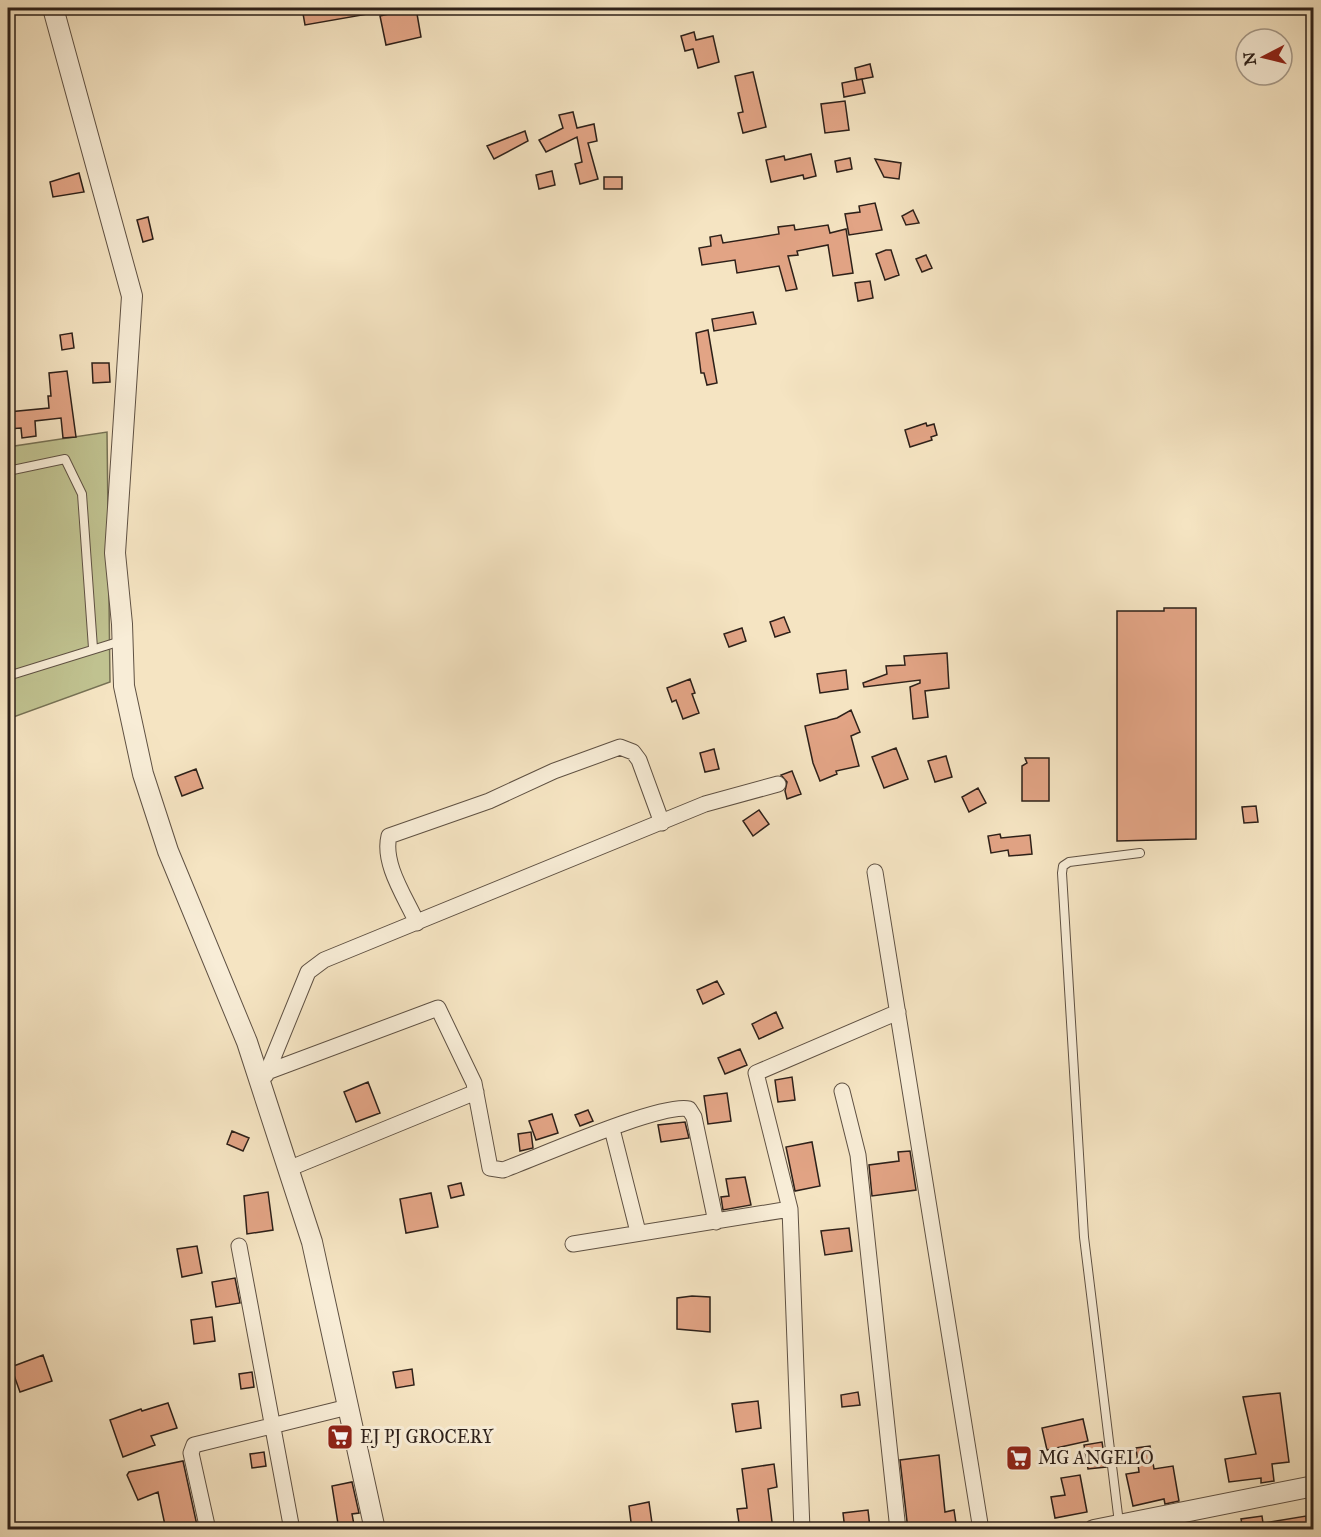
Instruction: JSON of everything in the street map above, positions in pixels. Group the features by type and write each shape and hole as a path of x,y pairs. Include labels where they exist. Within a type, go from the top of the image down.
{"street":[{"path":"53,8 132,296 115,554 123,641 124,686 143,774 168,851 264,1079 288,1169 312,1242 375,1530"},
{"path":"417,923 390,863 387,848 389,836 489,801 554,771 620,747 633,752 639,760 662,823"},
{"path":"264,1079 308,972 324,960 705,804 778,784"},
{"path":"875,873 981,1530"},
{"path":"264,1079 438,1008 465,1060 476,1092 488,1164 493,1170 503,1170 674,1107 689,1109 694,1117 716,1222"},
{"path":"802,1530 790,1209 756,1073 898,1012"},
{"path":"842,1090 858,1155 898,1530"},
{"path":"288,1169 476,1092"},
{"path":"612,1129 638,1232"},
{"path":"573,1244 790,1209"},
{"path":"239,1246 292,1530"},
{"path":"208,1530 191,1448 194,1445 348,1407"},
{"path":"1094,1530 1314,1486"}],"lane":[{"path":"8,471 65,459 82,494 93,648"},
{"path":"8,676 93,648 123,641"},
{"path":"1119,1524 1084,1237 1062,873 1064,866 1069,862 1140,853"}],"green space":[{"path":"107,432 110,682 8,719 8,447"}],"building":[{"path":"302,8 367,8 368,14 305,25"},
{"path":"388,8 416,8 421,37 386,45 380,16 389,14"},
{"path":"694,32 696,40 713,36 719,62 698,68 693,49 685,51 681,36"},
{"path":"870,64 873,77 857,80 855,68"},
{"path":"753,72 766,127 743,133 738,113 743,112 735,76"},
{"path":"862,79 865,93 844,97 842,83"},
{"path":"845,101 849,130 825,133 821,104"},
{"path":"573,112 577,128 594,124 597,141 588,143 598,179 580,184 575,164 582,162 577,137 546,152 539,140 563,128 559,115"},
{"path":"525,131 528,141 494,159 487,146"},
{"path":"811,154 816,176 804,179 803,175 771,182 766,160 784,156 785,160"},
{"path":"850,158 852,169 837,172 835,161"},
{"path":"875,159 901,163 899,179 884,177"},
{"path":"552,171 555,185 539,189 536,175"},
{"path":"79,173 84,192 53,197 50,182"},
{"path":"604,177 622,177 622,189 604,189"},
{"path":"875,203 882,230 849,235 845,214 860,212 859,206"},
{"path":"913,210 919,223 906,225 902,216"},
{"path":"148,217 153,239 143,242 137,220"},
{"path":"794,225 795,230 828,225 830,233 846,229 853,273 833,276 828,245 797,251 798,255 788,256 797,289 786,291 779,266 737,273 735,260 702,265 699,248 711,246 710,237 721,235 723,243 779,234 778,227"},
{"path":"891,250 899,275 885,280 876,254"},
{"path":"926,255 932,268 922,272 916,259"},
{"path":"870,281 873,298 858,301 855,283"},
{"path":"753,312 756,324 714,331 712,319"},
{"path":"708,330 717,383 707,385 704,373 701,373 696,333"},
{"path":"72,333 74,348 62,350 60,335"},
{"path":"92,363 109,363 110,382 93,383"},
{"path":"67,371 76,437 63,438 61,418 35,421 36,436 22,438 21,428 8,429 8,412 49,408 48,396 51,396 49,373"},
{"path":"926,423 927,426 934,424 937,435 931,437 932,440 910,447 905,430"},
{"path":"1164,608 1196,608 1196,839 1117,841 1117,611 1164,611"},
{"path":"784,617 790,632 775,637 770,622"},
{"path":"742,628 746,641 729,647 724,634"},
{"path":"947,653 949,688 925,691 928,717 913,719 910,687 920,683 920,680 864,687 863,683 887,674 886,666 905,665 904,656"},
{"path":"846,670 848,689 820,693 817,674"},
{"path":"690,679 695,693 692,694 699,713 683,719 676,700 672,702 667,688"},
{"path":"851,710 860,732 851,736 859,766 836,771 837,774 820,781 813,763 805,726 837,718"},
{"path":"896,748 908,779 884,788 872,757"},
{"path":"714,749 719,769 705,772 700,753"},
{"path":"946,756 952,777 935,782 928,761"},
{"path":"1025,758 1049,758 1049,801 1022,801 1022,766 1027,763"},
{"path":"196,769 203,788 182,796 175,777"},
{"path":"792,771 801,794 787,799 785,791 787,782 781,775"},
{"path":"978,788 986,803 969,812 962,797"},
{"path":"1256,806 1258,822 1244,823 1242,807"},
{"path":"759,810 769,824 753,836 743,821"},
{"path":"1000,834 1001,838 1030,835 1032,854 1009,856 1008,850 991,853 988,836"},
{"path":"717,981 724,994 703,1004 697,990"},
{"path":"776,1012 783,1028 759,1039 752,1024"},
{"path":"740,1049 747,1065 725,1074 718,1058"},
{"path":"792,1077 795,1100 778,1102 775,1080"},
{"path":"368,1082 380,1113 356,1122 344,1092"},
{"path":"727,1093 731,1121 708,1124 704,1096"},
{"path":"588,1110 593,1121 580,1126 575,1115"},
{"path":"552,1114 558,1133 536,1140 529,1121"},
{"path":"685,1122 689,1138 661,1142 658,1125"},
{"path":"232,1131 249,1138 243,1151 227,1144"},
{"path":"531,1132 533,1148 520,1151 518,1134"},
{"path":"812,1142 820,1186 795,1191 786,1147"},
{"path":"910,1151 916,1190 872,1196 869,1165 899,1161 898,1152"},
{"path":"745,1177 751,1205 723,1210 721,1197 729,1196 726,1179"},
{"path":"461,1183 464,1195 451,1198 448,1186"},
{"path":"268,1192 273,1230 247,1234 244,1196"},
{"path":"431,1193 438,1227 406,1233 400,1199"},
{"path":"849,1228 852,1251 825,1255 821,1231"},
{"path":"197,1246 202,1273 182,1277 177,1249"},
{"path":"235,1278 240,1303 216,1307 212,1282"},
{"path":"710,1297 710,1332 677,1329 677,1298"},
{"path":"212,1317 215,1341 194,1344 191,1320"},
{"path":"43,1355 52,1381 20,1392 11,1367"},
{"path":"412,1369 414,1385 396,1388 393,1372"},
{"path":"252,1372 254,1387 241,1389 239,1374"},
{"path":"858,1392 860,1405 842,1407 841,1395"},
{"path":"1280,1393 1289,1462 1272,1464 1274,1481 1261,1483 1261,1478 1229,1482 1225,1459 1256,1454 1243,1397"},
{"path":"758,1401 761,1428 736,1432 732,1404"},
{"path":"168,1403 177,1428 151,1436 155,1445 123,1457 110,1420 141,1409 142,1411"},
{"path":"1083,1419 1088,1441 1047,1450 1042,1428"},
{"path":"1102,1442 1106,1467 1088,1469 1084,1445"},
{"path":"1150,1446 1154,1469 1173,1466 1179,1501 1165,1504 1164,1499 1133,1506 1126,1474 1139,1472 1136,1448"},
{"path":"264,1452 266,1466 252,1468 250,1454"},
{"path":"939,1455 945,1512 954,1510 957,1530 908,1530 900,1460"},
{"path":"183,1461 198,1530 166,1530 158,1492 138,1500 127,1475 129,1472"},
{"path":"774,1464 777,1487 768,1489 773,1530 740,1530 737,1509 747,1508 742,1469"},
{"path":"1080,1475 1087,1512 1055,1518 1051,1497 1065,1495 1061,1478"},
{"path":"352,1482 359,1513 352,1514 355,1530 339,1530 332,1486"},
{"path":"649,1502 653,1530 632,1530 629,1506"},
{"path":"868,1510 870,1528 845,1530 843,1513"},
{"path":"1262,1516 1264,1530 1243,1530 1241,1519"},
{"path":"1306,1516 1308,1530 1265,1530 1264,1523"}],"place":[{"name":"EJ PJ GROCERY","path":"340,1437"},
{"name":"MG ANGELO","path":"1019,1458"}]}
